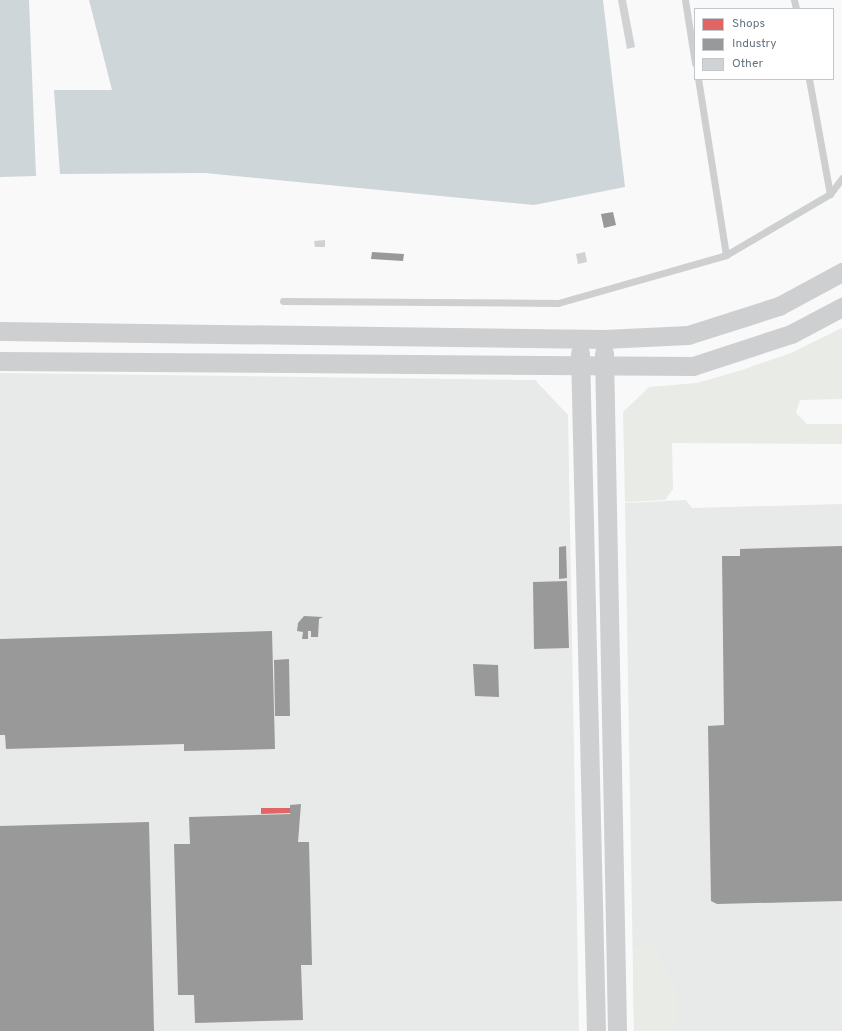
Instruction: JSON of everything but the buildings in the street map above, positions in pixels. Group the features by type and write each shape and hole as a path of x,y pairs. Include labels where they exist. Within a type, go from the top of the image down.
{"street":[{"path":"0,331 518,336 604,339 695,333 779,306 842,272"},
{"path":"0,361 519,363 693,366 791,334 842,307"},
{"path":"580,338 579,365 596,1031"},
{"path":"604,339 603,365 617,1031"}],"lane":[{"path":"685,0 694,57"},
{"path":"698,80 726,255"},
{"path":"809,80 830,194"},
{"path":"283,301 558,303 726,255 830,194 842,178"}],"shaded area":[{"path":"0,0 29,0 36,176 0,177"},
{"path":"89,0 603,0 625,187 534,205 205,173 60,174 54,90 112,90"},
{"path":"842,328 842,399 800,400 796,413 807,424 842,424 842,444 672,443 673,489 665,500 625,502 623,412 649,387 697,383 742,370 791,353"},
{"path":"0,373 535,380 568,415 579,1031 0,1031"},
{"path":"686,500 692,508 842,504 842,1031 634,1031 625,503"},
{"path":"647,942 656,948 677,992 678,1031 634,1031 633,949"}]}
